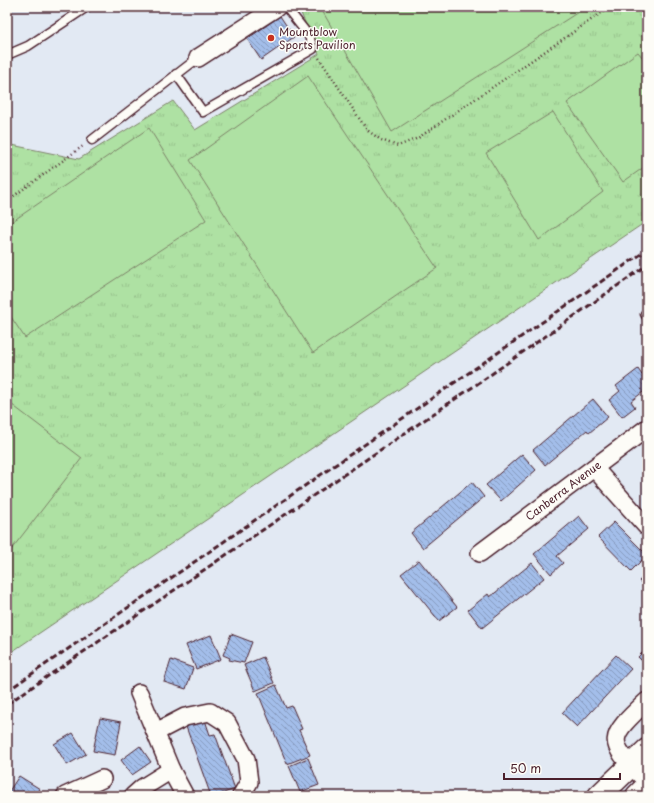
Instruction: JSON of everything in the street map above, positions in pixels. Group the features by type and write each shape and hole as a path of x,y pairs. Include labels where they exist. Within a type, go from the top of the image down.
{"main road":[{"path":"599,796 647,750"},
{"path":"637,796 647,786"}],"street":[{"path":"198,58 277,7"},
{"name":"Canberra Avenue","path":"480,553 647,428"},
{"path":"594,468 647,527"},
{"path":"139,692 171,770 185,796"},
{"path":"647,701 622,724 617,732 615,742 618,751 647,782"},
{"path":"156,732 184,717 210,712 227,724 246,759 249,782 242,796"},
{"path":"133,796 142,788 171,770"},
{"path":"72,795 102,779"}],"lane":[{"path":"7,55 28,46 87,7"},
{"path":"176,74 203,112 313,49 309,36 286,7"},
{"path":"92,140 198,58"}],"path":[{"path":"313,49 367,130 381,140 398,146 418,138 610,7"},
{"path":"7,201 92,140"},
{"path":"347,796 353,793 359,796"}],"green space":[{"path":"307,7 647,7 647,221 7,655 7,144 79,159 173,101 195,130 319,54 300,11"},
{"path":"320,7 586,7 392,132"},
{"path":"638,52 647,63 647,165 623,182 567,103"},
{"path":"308,76 437,268 313,353 190,160"},
{"path":"553,112 603,192 539,240 486,153"},
{"path":"149,128 206,220 25,338 7,311 7,225"},
{"path":"7,401 82,458 7,555"}],"building":[{"name":"Mountblow Sports Pavilion","path":"280,16 294,37 261,60 247,39"},
{"path":"638,369 642,375 647,371 647,389 631,401 635,407 622,417 609,400 620,391 616,386"},
{"path":"593,399 608,417 589,433 587,430 545,465 533,450"},
{"path":"522,454 536,470 501,501 486,485"},
{"path":"472,482 484,497 423,548 411,533"},
{"path":"579,516 589,529 557,556 563,563 551,574 534,554"},
{"path":"614,522 647,555 631,571 598,537"},
{"path":"419,560 457,607 439,621 401,574"},
{"path":"532,563 544,578 482,628 468,610 488,594 490,597"},
{"path":"647,573 647,589 639,581"},
{"path":"231,634 252,642 244,663 229,660 230,658 223,655"},
{"path":"211,635 221,659 196,669 186,645"},
{"path":"647,648 647,666 638,657"},
{"path":"616,655 631,669 577,727 562,713"},
{"path":"263,657 274,683 255,691 244,665"},
{"path":"171,660 193,668 186,689 164,682"},
{"path":"276,685 286,708 292,706 302,729 299,730 310,755 287,764 258,693"},
{"path":"204,717 210,735 215,734 235,789 215,796 211,796 185,724"},
{"path":"100,718 121,722 115,755 93,751"},
{"path":"73,733 86,754 67,765 54,744"},
{"path":"140,746 151,762 132,775 121,760"},
{"path":"308,758 319,785 300,792 289,766"},
{"path":"19,776 40,789 35,796 10,796 7,794"}],"railway":[{"path":"7,691 647,250"},
{"path":"7,704 483,380 647,265"}],"place":[{"name":"Mountblow Sports Pavilion","path":"271,38"}]}
